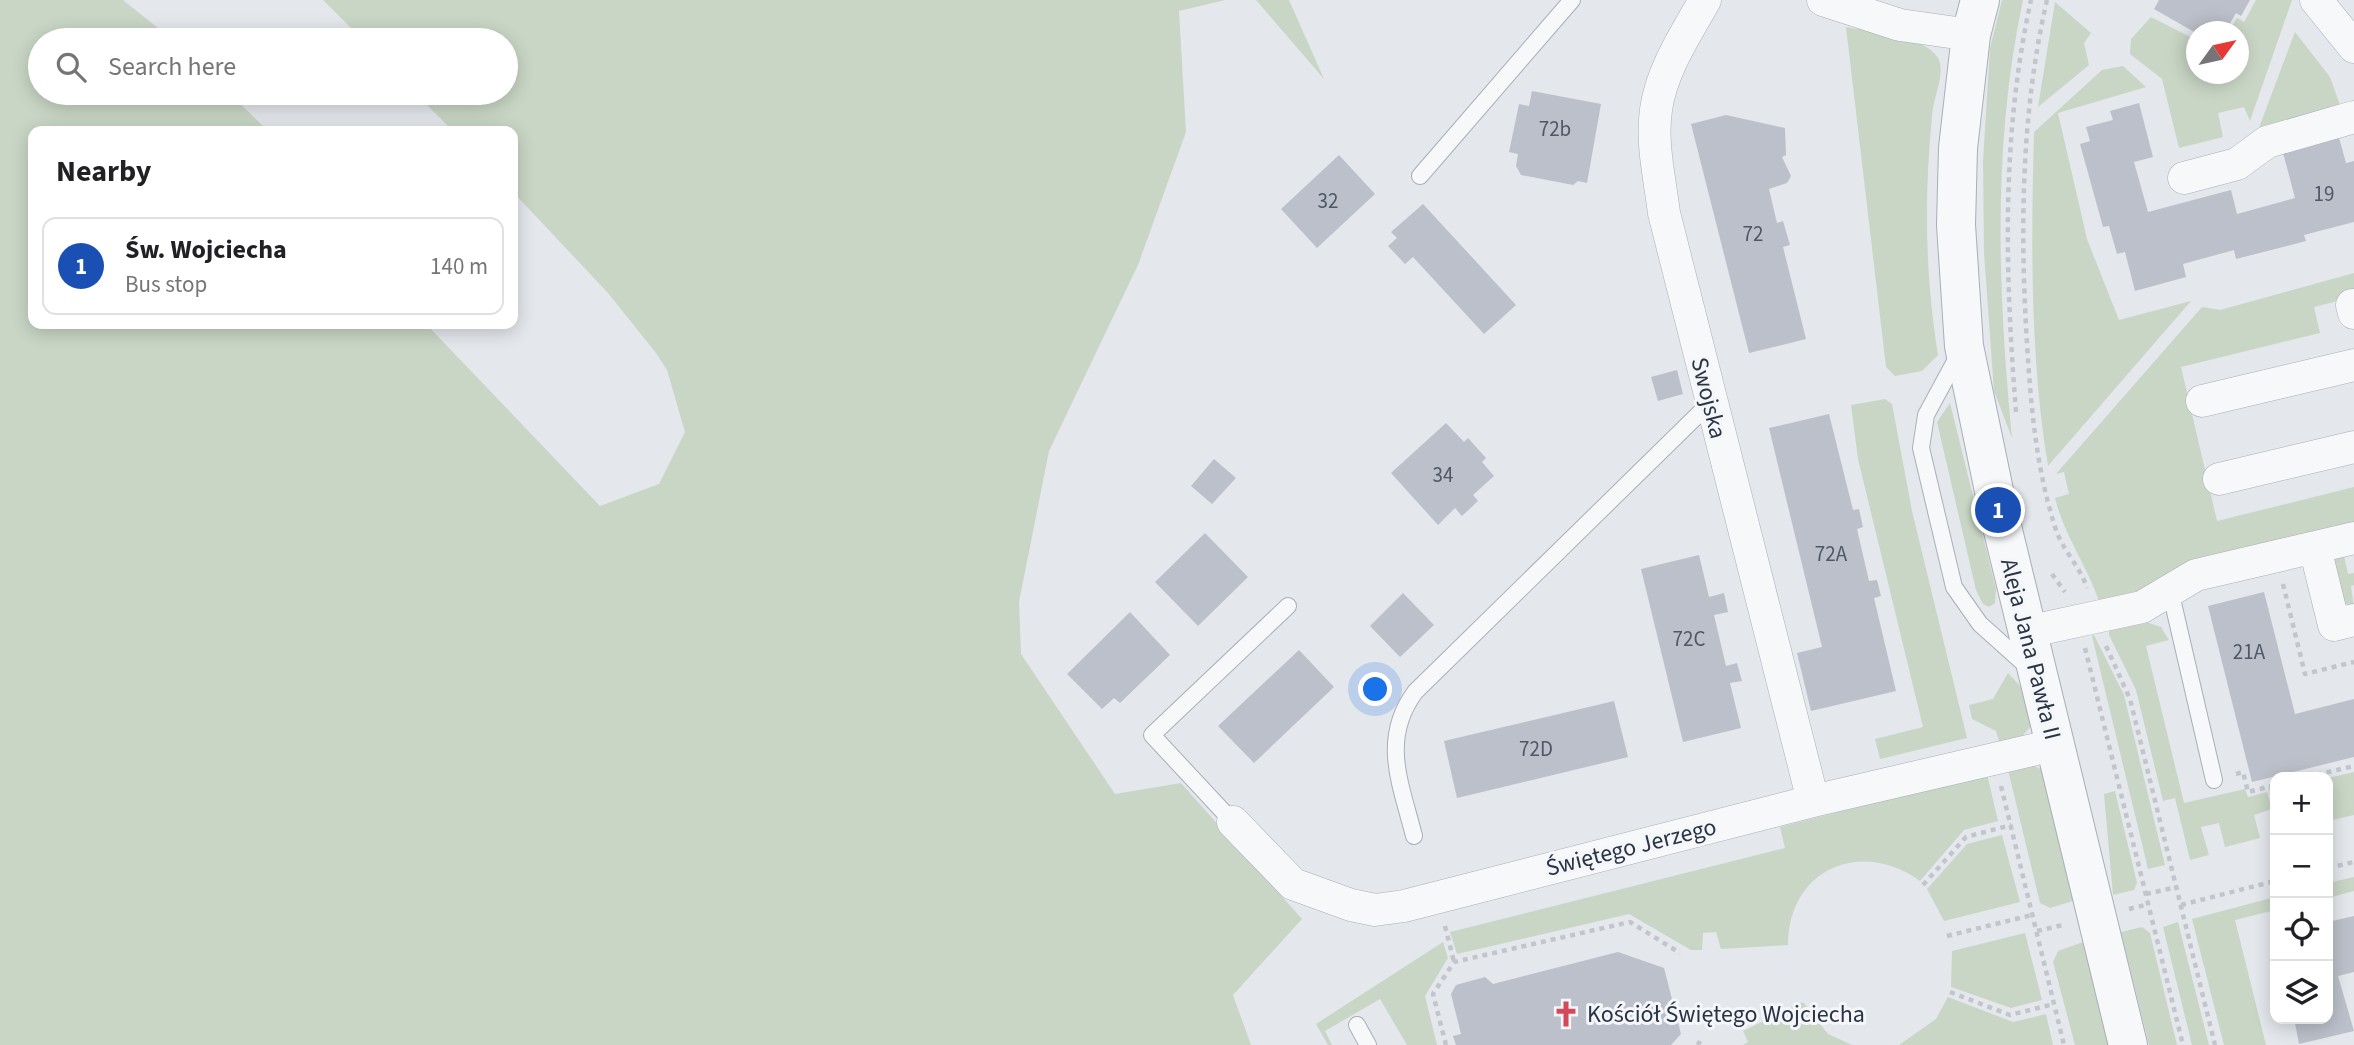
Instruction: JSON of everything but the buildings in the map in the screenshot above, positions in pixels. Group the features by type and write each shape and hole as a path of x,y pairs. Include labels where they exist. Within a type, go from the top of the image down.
{"street":[{"name":"Swojska","path":"1705,0 1672,59 1656,109 1656,152 1664,214 1813,801"},
{"path":"1823,0 1900,25 1976,18"},
{"path":"2316,0 2354,47"},
{"name":"Aleja Jana Pawła II","path":"1976,18 1958,148 1956,225 1964,346 1995,498 2128,1045"},
{"path":"2185,178 2237,163 2267,142 2354,117"},
{"path":"2202,401 2354,365"},
{"path":"2219,479 2354,447"},
{"path":"2027,632 2142,607 2196,575 2354,538"},
{"path":"2315,548 2334,625 2354,620"},
{"name":"Świętego Jerzego","path":"1233,821 1293,884 1351,905 1375,910 1404,906 1813,801 2054,745"}],"lane":[{"path":"1420,176 1572,0"},
{"path":"1964,346 1926,415 1921,448 1954,587 1980,624 2038,675"},
{"path":"1414,836 1396,762 1395,735 1402,710 1415,692 1710,403"},
{"path":"2170,590 2214,780"},
{"path":"1233,821 1152,735 1288,606"},
{"path":"1357,1025 1368,1045"}],"path":[{"path":"2017,425 2008,309 2006,217 2012,109 2031,0"},
{"path":"2047,0 2034,71 2024,183 2024,294 2032,423 2039,464 2058,536 2084,580 2088,619 2146,894 2183,1045"},
{"path":"2049,567 2059,585 2088,619 2109,654 2130,699 2216,1045"},
{"path":"2280,571 2305,674 2354,662"},
{"path":"1994,758 2064,1045"},
{"path":"2328,772 2354,766"},
{"path":"2214,780 2243,772 2248,792 2270,786"},
{"path":"1923,885 1966,837 2011,825"},
{"path":"2333,867 2354,862"},
{"path":"2181,905 2270,882"},
{"path":"2146,894 2177,887"},
{"path":"1947,936 2032,915"},
{"path":"1446,1045 1433,994 1454,962 1630,922 1680,953"},
{"path":"1950,992 2010,1015 2054,1004"}],"green space":[{"path":"0,0 123,0 158,28 28,28 28,105 241,105 263,126 28,126 28,329 431,329 600,506 659,484 685,432 667,370 608,293 518,197 518,126 448,126 427,105 518,105 518,28 351,28 323,0 1225,0 1179,11 1186,132 1138,265 1049,451 1019,602 1021,654 1115,794 1181,783 1302,919 1233,995 1251,1045 0,1045"},
{"path":"1256,0 1289,0 1324,79"},
{"path":"2002,0 2023,0 2013,54 2002,164 2003,328 2012,438 1994,391 1984,253 1983,161 1990,48"},
{"path":"2256,0 2292,0 2250,121 2244,107 2218,113 2223,137 2179,148 2162,79 2130,54 2131,39 2151,17 2186,35 2186,84 2249,84 2249,21 2245,21"},
{"path":"2055,2 2091,33 2084,43 2089,65 2038,107"},
{"path":"1846,27 1912,40 1933,52 1940,66 1940,80 1932,116 1927,207 1930,294 1938,355 1922,371 1895,376 1886,367"},
{"path":"2295,32 2330,77 2341,108 2257,133"},
{"path":"2123,66 2146,87 2058,113 2087,239 2119,320 2191,301 2048,466 2035,342 2032,258 2034,132 2102,70"},
{"path":"2354,273 2354,297 2314,307 2320,333 2181,367 2217,521 2354,487 2354,524 2134,594 2099,601 2059,512 2055,498 2069,494 2064,472 2056,474 2202,307 2220,310"},
{"path":"1885,399 1892,404 1912,511 1967,738 1880,759 1875,739 1923,727 1858,459 1851,405"},
{"path":"1950,403 1996,589 1995,603 1989,607 1983,604 1976,590 1937,422"},
{"path":"2343,551 2348,574 2354,573 2354,585 2351,586 2354,608 2343,602 2332,559"},
{"path":"2146,622 2161,627 2169,640 2146,646 2184,803 2245,789 2248,797 2267,792 2270,810 2254,815 2260,838 2225,847 2219,823 2201,827 2209,855 2190,860 2175,798 2163,801 2136,690 2109,630"},
{"path":"2094,635 2124,695 2165,865 2148,869 2092,636"},
{"path":"2008,673 2023,689 2031,726 2019,740 2000,745 1996,731 1972,719 1969,705 1993,699"},
{"path":"2029,764 2041,769 2046,776 2076,900 2050,908 2040,903 2008,770"},
{"path":"2354,772 2354,815 2333,820 2333,777"},
{"path":"1987,774 1998,821 1964,830 1920,881 1897,868 1874,862 1852,862 1832,868 1814,880 1800,897 1791,919 1788,945 1721,949 1716,932 1703,933 1702,950 1691,950 1629,914 1457,954 1450,932 1785,848 1780,827"},
{"path":"2115,791 2137,883 2134,890 2113,895 2104,794"},
{"path":"2002,835 2020,902 1944,921 1927,889 1967,844"},
{"path":"2354,877 2354,891 2333,897 2333,882"},
{"path":"2270,898 2270,911 2235,920 2266,1045 2224,1045 2192,919"},
{"path":"2178,922 2209,1045 2192,1045 2163,927"},
{"path":"2142,927 2150,933 2177,1045 2149,1045 2121,932"},
{"path":"2025,933 2042,1000 2011,1008 1951,987 1952,951"},
{"path":"2086,941 2112,1045 2075,1045 2053,962 2058,951"},
{"path":"1443,942 1448,958 1425,996 1437,1045 1407,1045 1380,999 1325,1031 1332,1045 1328,1045 1316,1024"},
{"path":"1948,997 2013,1022 2046,1014 2053,1045 1899,1045 1936,1019"},
{"path":"1803,1002 1828,1034 1852,1045 1743,1045 1748,1042 1743,1031"}],"place":[{"name":"Św. Wojciecha","path":"1998,510"},
{"name":"Kościół Świętego Wojciecha","path":"1566,1014"}]}
